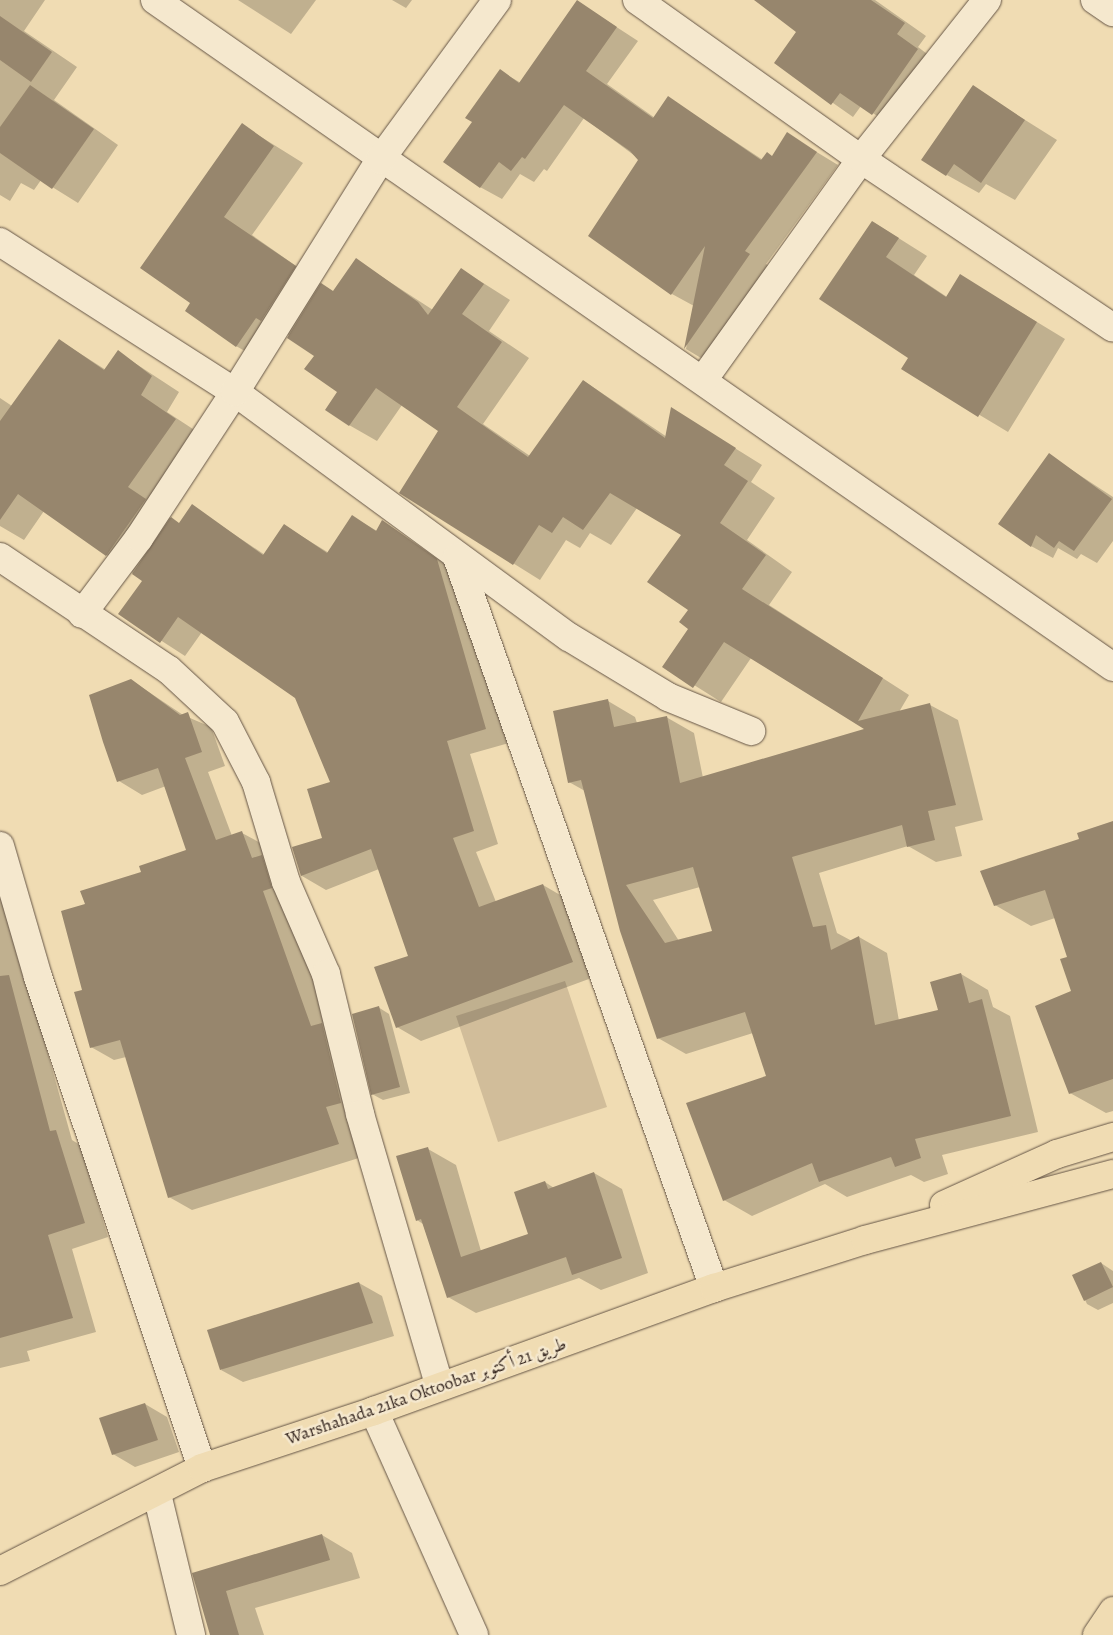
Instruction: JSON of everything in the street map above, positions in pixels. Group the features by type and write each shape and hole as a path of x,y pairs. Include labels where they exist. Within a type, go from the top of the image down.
{"main road":[{"path":"865,1240 1057,1154 1113,1137"},
{"path":"865,1240 1113,1174"},
{"name":"Warshahada 21ka Oktoobar طريق 21 أكتوبر","path":"0,1571 157,1494 202,1468 374,1411 714,1288 865,1240"},
{"path":"1097,1635 1113,1611"}],"street":[{"path":"155,0 380,160 703,380 1113,667"},
{"path":"82,614 140,538 235,392 380,160 497,0"},
{"path":"638,0 861,159 1113,328"},
{"path":"703,380 861,159 987,0"},
{"path":"1095,0 1113,12"},
{"path":"0,242 235,392 457,557 569,637 668,697 751,731"},
{"path":"0,557 82,614 168,670 225,722 256,782 286,882 326,974 360,1114 440,1387"},
{"path":"457,557 714,1288"},
{"path":"0,846 38,977 202,1468"},
{"path":"374,1411 474,1635"},
{"path":"157,1494 191,1635"}],"shaded area":[{"path":"565,981 607,1107 498,1142 456,1016"}],"building":[{"path":"577,0 617,27 586,71 653,118 668,96 761,160 767,152 772,156 787,132 817,152 745,251 750,254 684,349 705,246 671,295 588,236 638,160 630,151 564,105 525,159 522,157 511,171 499,162 480,188 443,162 472,122 465,118 500,69 519,83"},
{"path":"754,0 871,0 905,23 897,34 918,49 872,115 840,93 831,105 774,63 796,32"},
{"path":"0,16 52,52 31,82 0,60"},
{"path":"30,85 94,129 52,189 0,153 0,127"},
{"path":"973,85 1025,120 981,183 954,164 946,176 921,160"},
{"path":"242,123 274,146 224,217 296,266 261,321 256,318 236,347 185,311 190,303 140,268"},
{"path":"872,221 899,238 886,257 946,297 960,274 1037,322 978,417 901,369 908,358 819,299"},
{"path":"356,258 418,302 428,315 461,268 484,284 462,314 502,342 457,407 528,457 583,380 665,438 671,407 736,448 724,465 748,481 720,523 766,555 742,589 883,678 858,721 930,703 956,805 928,811 935,840 907,847 902,825 792,857 813,927 826,925 831,950 859,936 875,1025 938,1010 930,982 961,973 969,1003 982,999 1011,1116 915,1139 921,1158 895,1167 891,1157 819,1182 812,1163 723,1201 686,1103 766,1076 745,1012 657,1039 620,931 581,780 568,783 553,711 608,699 614,727 667,716 680,783 864,729 724,642 693,688 662,667 688,629 679,622 688,610 647,582 681,535 610,493 583,530 563,517 552,533 539,525 513,565 399,493 438,431 376,388 349,426 325,410 337,392 304,369 314,356 287,338 321,283 333,291","holes":["693,867 712,931 665,943 626,885"]},
{"path":"59,339 104,370 118,350 152,376 141,395 176,419 128,487 146,499 106,556 18,494 0,520 0,421"},
{"path":"1049,453 1112,499 1074,551 1059,541 1054,548 1036,535 1031,547 998,524"},
{"path":"192,504 263,555 284,524 327,553 352,515 376,531 382,520 437,559 486,729 447,741 474,831 453,838 479,907 543,884 573,962 396,1028 374,967 408,956 371,849 301,876 292,847 322,838 307,789 330,782 295,698 178,617 160,643 118,614 142,581 132,574 171,517 179,523"},
{"path":"131,679 180,715 188,712 202,752 185,758 216,840 242,831 252,858 262,855 272,888 263,891 311,1026 322,1023 341,1103 326,1107 339,1144 168,1198 120,1040 90,1048 74,992 82,990 61,911 85,904 80,891 141,872 139,866 186,850 158,768 117,782 103,742 89,695"},
{"path":"1113,821 1113,1079 1069,1094 1035,1006 1071,991 1060,959 1067,957 1045,890 994,906 980,871 1079,839 1077,833"},
{"path":"9,975 50,1131 56,1130 85,1223 48,1235 73,1318 0,1338 0,976"},
{"path":"379,1006 400,1087 371,1095 352,1014"},
{"path":"428,1147 461,1257 528,1234 514,1192 545,1181 548,1189 594,1172 622,1258 572,1275 566,1257 447,1298 421,1219 416,1221 396,1156"},
{"path":"1101,1262 1113,1287 1084,1301 1072,1275"},
{"path":"359,1282 373,1323 220,1370 207,1330"},
{"path":"145,1403 158,1440 112,1455 99,1418"},
{"path":"322,1534 330,1560 226,1591 239,1635 210,1635 192,1573"}]}
